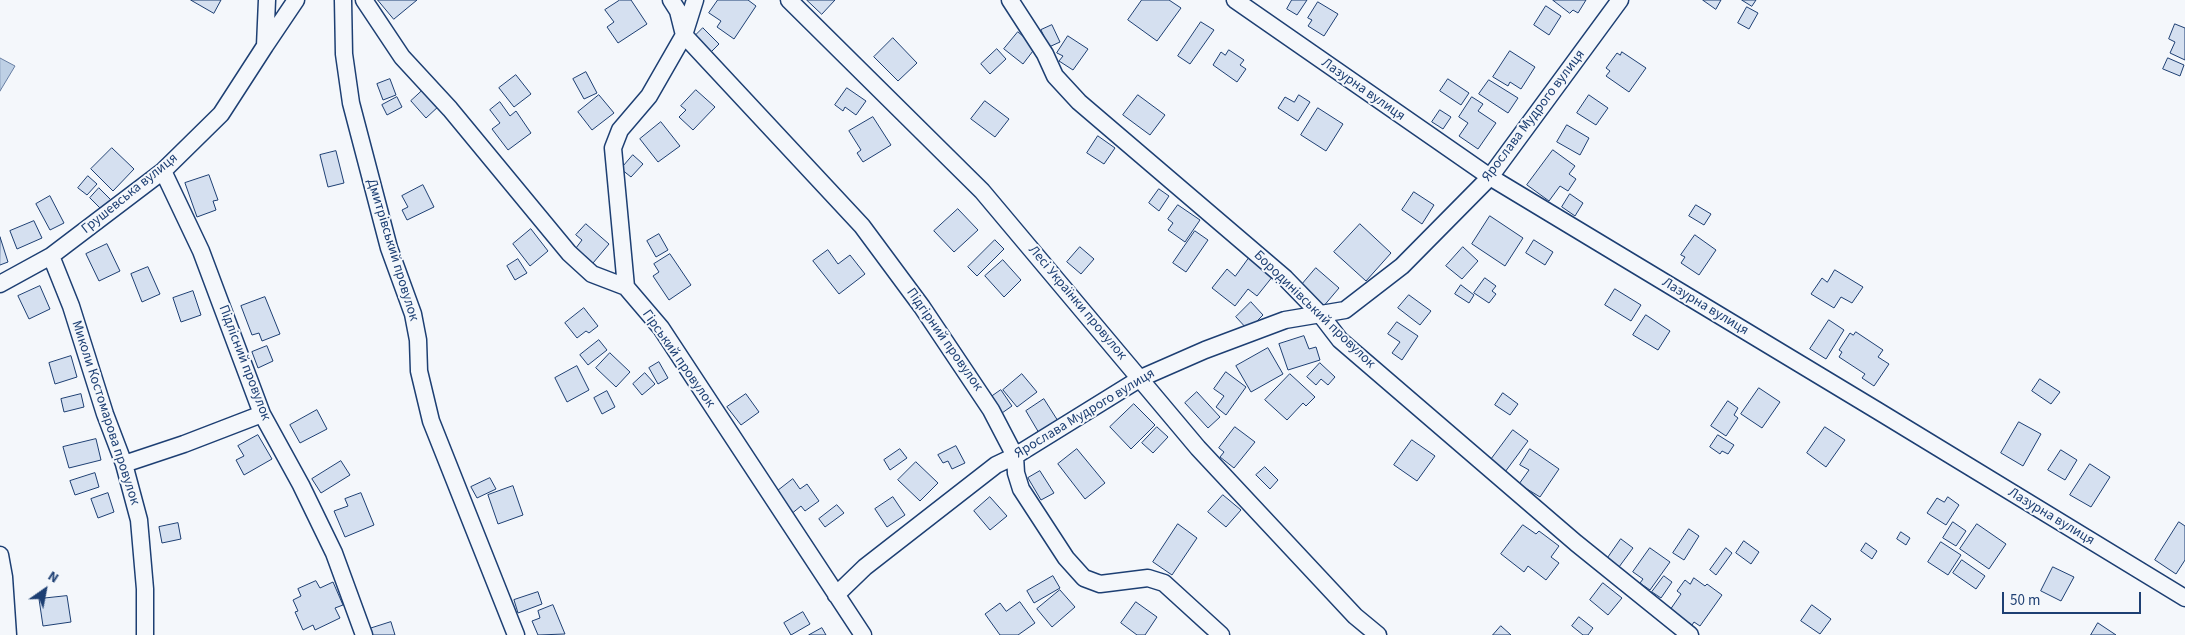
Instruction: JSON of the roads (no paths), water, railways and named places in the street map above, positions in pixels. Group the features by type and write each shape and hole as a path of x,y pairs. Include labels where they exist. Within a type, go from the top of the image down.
{"street":[{"path":"265,46 267,0"},
{"name":"Грушевська вулиця","path":"0,284 51,256 163,172 221,114 296,0"},
{"name":"Дмитрівський провулок","path":"343,0 344,54 351,103 389,248 413,314 418,340 419,371 431,421 516,635"},
{"name":"Гірський провулок","path":"364,0 402,57 450,109 569,253 592,274 626,287 661,328 863,635"},
{"name":"Підгірний провулок","path":"671,0 678,11 684,35 862,226 922,307 992,410 1015,456 1016,473 1021,489 1066,558 1084,578 1100,584 1148,578 1164,583 1221,635"},
{"path":"626,287 613,148 620,130 649,96 684,35 695,0"},
{"name":"Лесі Українки провулок","path":"789,0 982,191 1205,455 1355,616 1378,635"},
{"name":"Бородинівський провулок","path":"1010,0 1045,54 1055,76 1079,102 1285,278 1320,314 1340,340 1576,543 1690,635"},
{"name":"Лазурна вулиця","path":"1235,0 1490,177 2185,598"},
{"name":"Ярослава Мудрого вулиця","path":"836,595 865,567 996,464 1015,456 1141,378 1205,350 1285,320 1345,310 1402,266 1490,177 1620,0"},
{"name":"Підлісний провулок","path":"163,172 201,250 262,414 301,485 334,553 364,635"},
{"name":"Миколи Костомарова провулок","path":"51,256 71,306 105,414 124,464 139,520 145,589 145,635"},
{"path":"124,464 184,444 262,414"},
{"path":"0,555 4,577 8,635"}],"water":[{"path":"0,58 15,66 0,91"}]}
